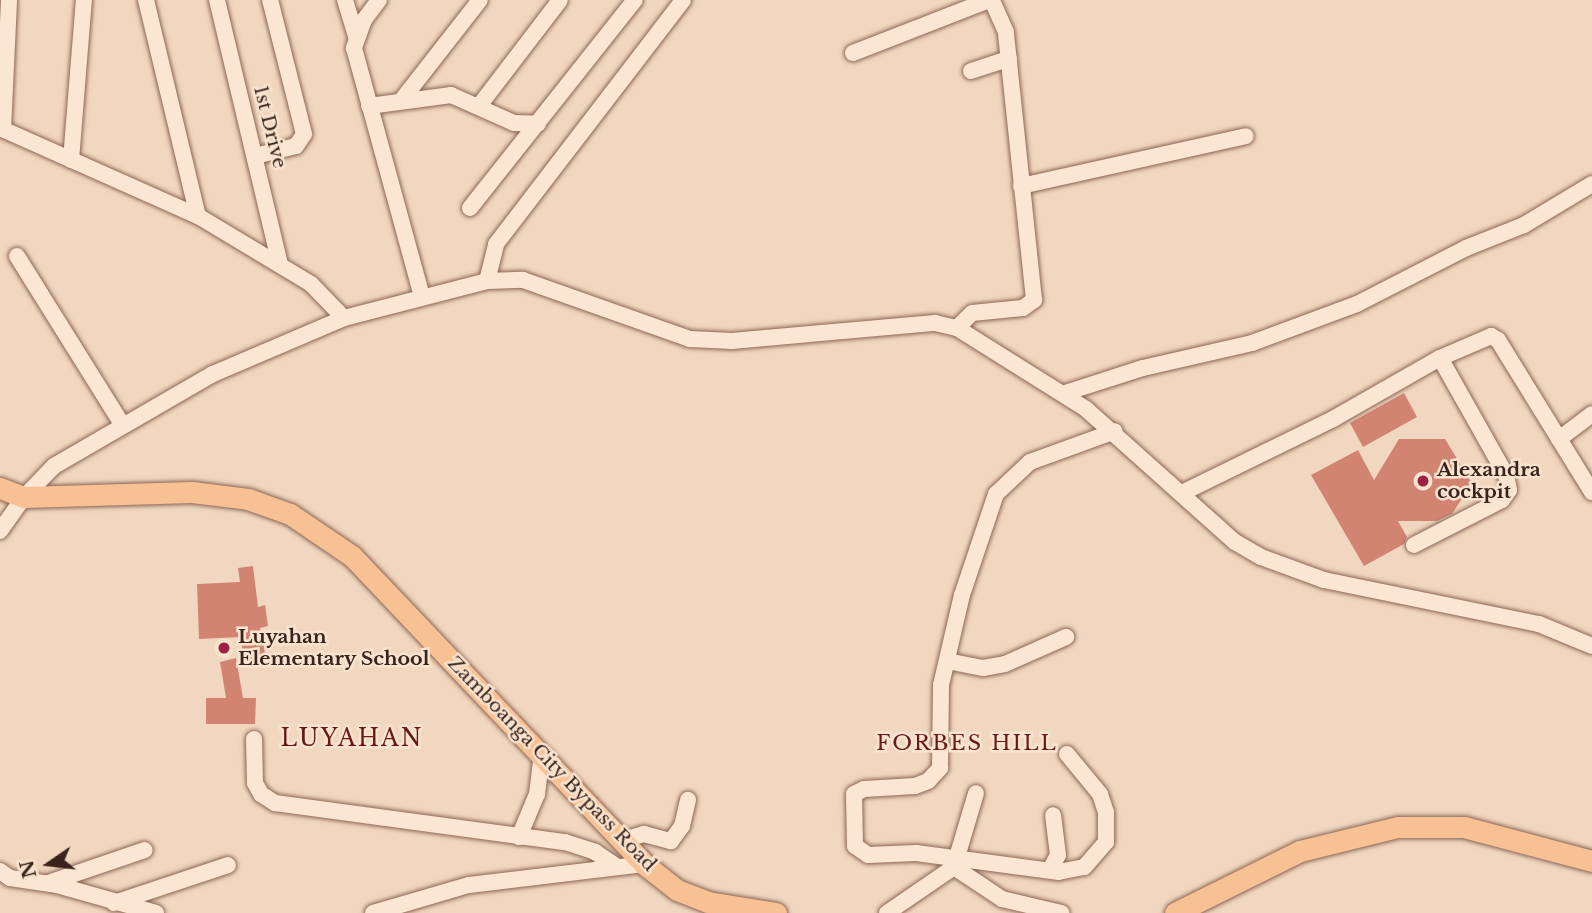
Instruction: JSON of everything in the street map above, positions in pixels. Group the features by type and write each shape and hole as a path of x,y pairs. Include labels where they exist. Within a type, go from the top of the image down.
{"main road":[{"name":"Zamboanga City Bypass Road","path":"0,488 24,497 192,492 248,499 290,514 352,556 624,839 644,864 677,890 708,902 776,913"},
{"path":"1175,913 1300,852 1398,827 1474,828 1592,860"}],"street":[{"path":"9,0 1,128 198,216 311,284 344,318"},
{"path":"71,160 84,0"},
{"path":"146,0 198,216"},
{"name":"1st Drive","path":"217,0 280,264"},
{"path":"255,156 296,146 304,134 270,0"},
{"path":"345,0 356,37"},
{"path":"379,0 356,37 354,48 422,297"},
{"path":"401,101 480,0"},
{"path":"479,106 560,0"},
{"path":"470,208 635,0"},
{"path":"487,281 502,236 683,0"},
{"path":"853,53 990,0 1006,32 1033,303 1023,309 972,313 957,328"},
{"path":"971,71 1009,58"},
{"path":"369,106 451,95 514,123 538,124"},
{"path":"1021,186 1246,136"},
{"path":"1065,393 1143,368 1252,343 1357,304 1524,225 1592,184"},
{"path":"17,256 122,424"},
{"path":"0,531 24,497 54,466 122,424 213,374 344,318 487,281 523,280 690,339 732,341 935,323 957,328 1065,393 1115,431 1236,542 1290,569 1402,598 1539,624 1592,646"},
{"path":"1184,492 1333,419 1440,358 1491,336 1498,340 1592,492"},
{"path":"1414,545 1502,500 1508,489 1506,475 1440,358"},
{"path":"1559,439 1592,414"},
{"path":"1067,754 1100,794 1109,829 1101,852 1084,867 1050,870 868,855 858,850 854,839 853,799 857,791 915,786 928,781 940,768 939,723 947,661 980,531 996,494 1030,462 1115,431"},
{"path":"947,661 983,668 1005,664 1066,637"},
{"path":"254,739 255,783 261,794 275,803 565,842 595,852 616,866"},
{"path":"519,837 537,794 542,755"},
{"path":"887,913 954,862 973,813 976,793"},
{"path":"624,839 640,834 671,841 682,827 688,800"},
{"path":"1050,870 1058,855 1053,815"},
{"path":"46,883 145,850"},
{"path":"954,862 1002,899 1061,913"},
{"path":"373,913 469,885 644,864"},
{"path":"114,903 228,865"},
{"path":"3,878 46,883 156,913"}],"building":[{"path":"1404,393 1417,417 1363,447 1350,423"},
{"path":"1399,439 1445,439 1472,483 1452,514 1437,521 1398,521 1407,537 1404,544 1364,566 1311,475 1358,450 1374,480"},
{"path":"253,566 258,607 265,605 268,626 260,628 266,658 245,662 240,637 199,639 197,584 240,582 238,568"},
{"path":"236,658 243,698 256,698 255,724 206,724 206,698 226,698 220,662"}],"place":[{"name":"Alexandra cockpit","path":"1423,481"},
{"name":"Luyahan Elementary School","path":"224,648"}],"district":[{"name":"LUYAHAN","path":"352,738"},
{"name":"FORBES HILL","path":"967,743"}]}
